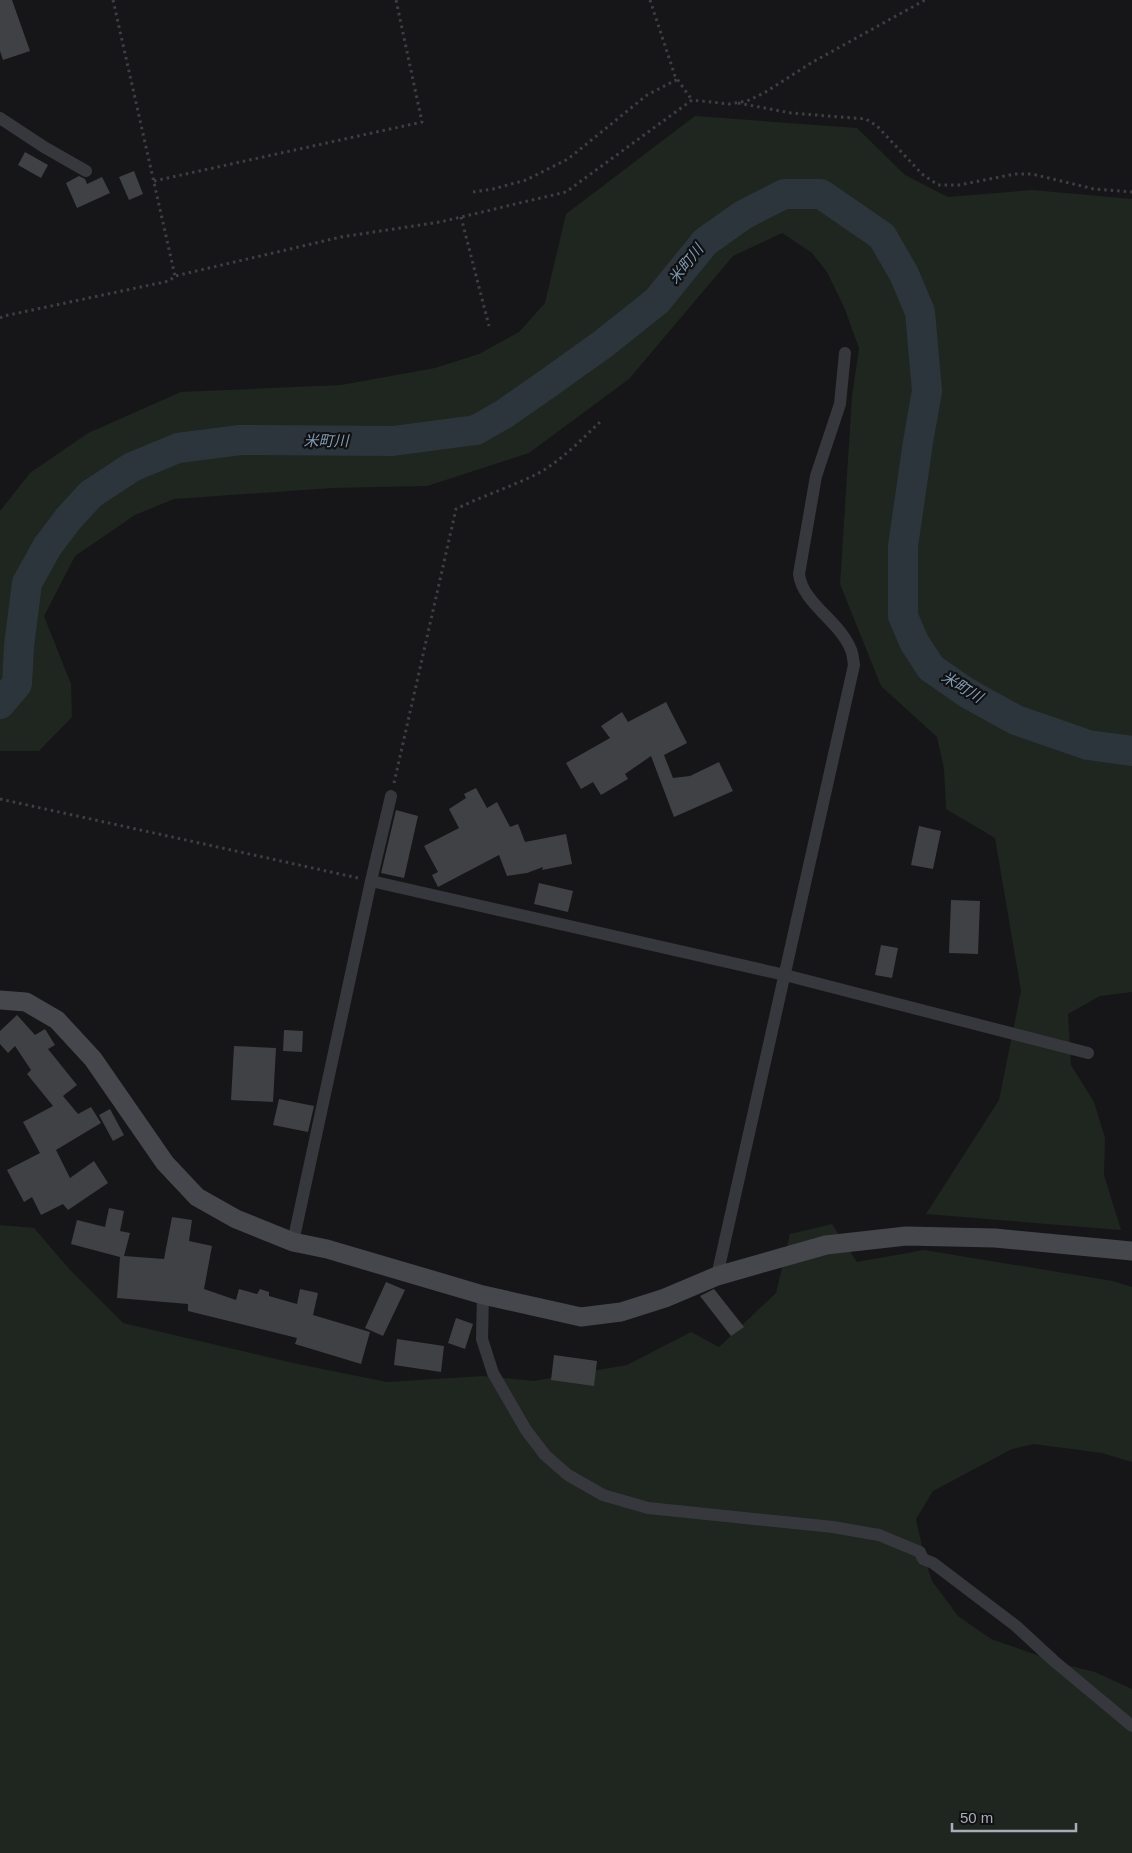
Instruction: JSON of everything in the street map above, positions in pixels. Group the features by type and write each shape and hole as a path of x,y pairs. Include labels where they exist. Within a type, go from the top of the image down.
{"street":[{"path":"0,118 44,147 86,171"},
{"path":"718,1276 854,665 852,650 846,640 800,584 799,574 816,476 840,404 845,353"},
{"path":"293,1242 391,796"},
{"path":"371,881 785,975 1088,1053"},
{"path":"0,1000 26,1002 57,1020 93,1059 165,1163 197,1197 236,1219 293,1242 483,1295 581,1317 621,1312 665,1298 718,1276 826,1245 906,1236 995,1238 1132,1251"},
{"path":"483,1295 482,1339 493,1373 526,1430 545,1455 568,1475 603,1495 648,1508 833,1527 879,1534 920,1552 923,1559 933,1563 1016,1626 1054,1661 1132,1726"}],"path":[{"path":"113,0 175,276"},
{"path":"154,181 422,122 396,0"},
{"path":"650,0 675,76 692,100"},
{"path":"0,318 169,281 175,276 341,238 440,222 566,192 692,100 730,104 747,101 925,0"},
{"path":"473,192 526,180 568,159 647,95 678,79"},
{"path":"736,103 791,113 866,120 877,126 922,174 938,185 959,186 1015,174 1032,174 1094,189 1132,192"},
{"path":"461,217 488,326"},
{"path":"391,796 456,509 475,499 538,473 555,463 600,422"},
{"path":"0,799 371,881"}],"shaded area":[{"path":"695,116 857,128 905,175 948,197 1032,190 1132,199 1132,992 1100,996 1068,1014 1071,1065 1094,1102 1105,1138 1104,1175 1121,1230 926,1214 999,1100 1021,991 995,838 946,809 944,769 937,737 881,686 840,584 852,397 859,348 844,307 827,272 812,253 782,233 733,256 629,379 529,453 427,486 332,488 174,499 135,515 75,556 44,616 71,684 72,717 39,751 0,751 0,511 30,473 88,433 181,392 341,385 435,368 479,354 519,332 545,303 566,214"},
{"path":"832,1224 857,1262 924,1250 1113,1281 1132,1287 1132,1462 1102,1453 1034,1444 1012,1449 933,1491 916,1519 925,1560 932,1581 958,1616 991,1639 1066,1665 1095,1672 1132,1689 1132,1853 0,1853 0,1225 34,1228 71,1271 123,1323 293,1363 387,1382 483,1376 534,1381 627,1365 691,1332 719,1347 776,1293 790,1234"}],"building":[{"path":"0,0 12,0 30,51 3,60 0,51"},
{"path":"25,152 48,165 41,178 18,165"},
{"path":"134,171 143,194 129,200 119,177"},
{"path":"79,176 85,179 87,184 102,177 110,193 77,208 66,183"},
{"path":"666,702 687,743 664,755 673,778 690,776 719,762 733,791 674,817 651,756 625,774 628,779 601,795 593,782 581,789 566,763 610,738 601,726 622,712 628,722"},
{"path":"476,788 487,808 497,802 510,827 518,824 525,842 566,834 572,864 542,870 543,867 527,873 507,876 499,855 438,887 432,875 438,872 424,846 459,828 449,809 466,798 464,794"},
{"path":"396,810 418,816 404,878 381,873"},
{"path":"919,826 941,831 933,869 911,865"},
{"path":"539,883 573,891 568,912 534,904"},
{"path":"951,900 980,901 978,954 949,953"},
{"path":"881,945 898,948 892,978 875,975"},
{"path":"17,1015 35,1035 45,1029 55,1045 48,1049 77,1085 63,1096 78,1114 91,1107 101,1123 56,1150 70,1178 94,1161 108,1183 68,1210 63,1204 41,1215 32,1197 24,1202 7,1170 40,1153 23,1122 53,1106 27,1074 31,1070 15,1046 8,1053 0,1044 0,1031"},
{"path":"284,1030 303,1031 302,1052 283,1051"},
{"path":"234,1046 276,1048 273,1102 231,1100"},
{"path":"279,1099 314,1106 308,1132 273,1125"},
{"path":"110,1109 124,1135 113,1141 99,1115"},
{"path":"109,1208 124,1211 120,1231 130,1233 124,1256 164,1259 172,1217 192,1220 189,1241 212,1246 204,1289 236,1300 239,1289 257,1294 260,1289 269,1292 269,1296 297,1304 300,1289 318,1293 313,1315 370,1332 361,1364 295,1344 297,1338 188,1311 188,1304 117,1298 120,1257 71,1244 77,1220 105,1227"},
{"path":"386,1282 405,1290 383,1336 365,1328"},
{"path":"714,1289 744,1327 731,1336 700,1296"},
{"path":"456,1318 473,1324 465,1349 448,1343"},
{"path":"397,1339 444,1346 441,1372 394,1365"},
{"path":"554,1355 597,1361 594,1386 551,1380"}],"waterway":[{"name":"米町川","path":"0,704 17,684 19,646 27,583 47,547 68,519 91,494 132,467 178,448 240,440 393,441 476,430 504,414 547,384 603,344 657,301 705,242 743,215 784,194 821,194 882,236 904,274 920,312 927,391 903,546 903,616 914,642 931,668 967,693 1016,720 1088,745 1132,751"}]}
